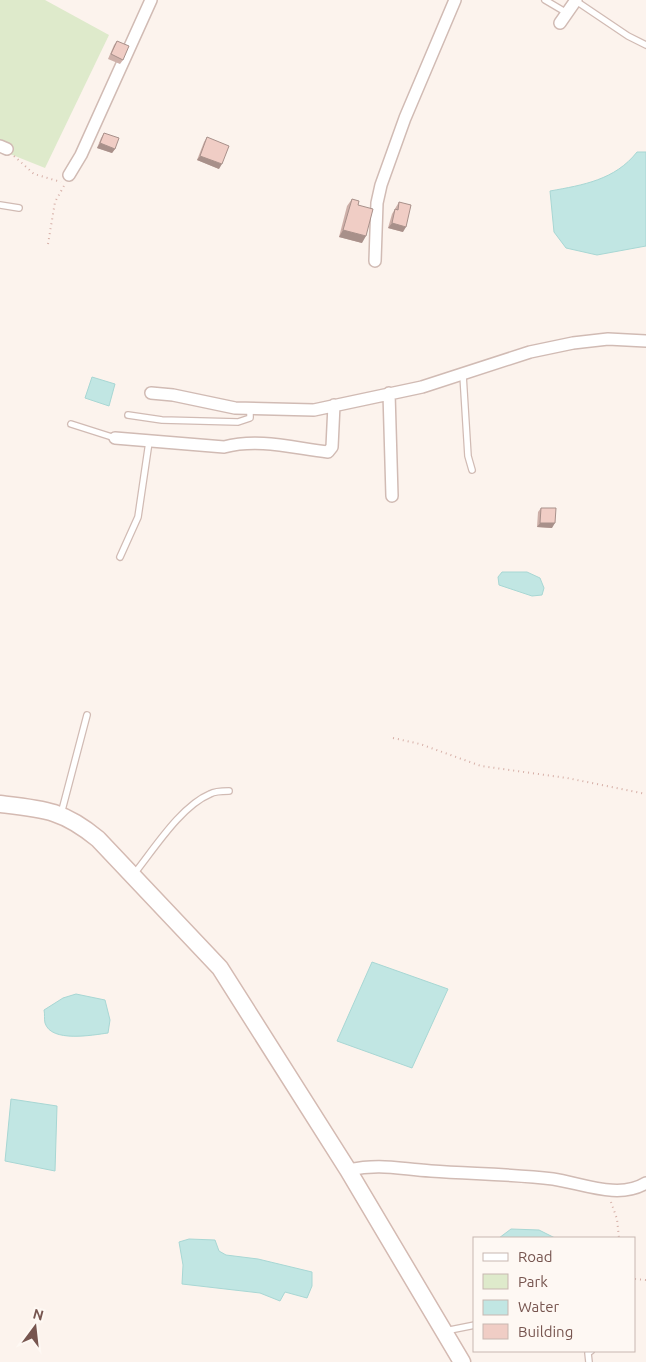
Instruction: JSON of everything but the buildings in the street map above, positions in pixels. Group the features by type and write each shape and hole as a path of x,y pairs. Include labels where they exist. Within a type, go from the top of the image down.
{"street":[{"path":"69,175 81,155 151,0"},
{"path":"375,261 377,203 381,184 405,118 455,0"},
{"path":"563,18 576,0"},
{"path":"151,393 173,395 250,410 314,410 422,387 530,352 573,343 608,339 646,341"},
{"path":"389,393 392,496"},
{"path":"115,438 224,447 240,443 264,443 328,452 332,447 334,405"},
{"path":"0,804 61,814 80,825 98,839 220,968 348,1170 462,1362"},
{"path":"348,1170 387,1165 431,1171 554,1179 610,1189 640,1187 646,1183"}],"lane":[{"path":"544,0 563,18"},
{"path":"576,0 628,36 646,45"},
{"path":"0,206 19,208"},
{"path":"463,375 468,456 472,470"},
{"path":"128,415 162,420 238,422 250,418 250,410"},
{"path":"71,424 115,438"},
{"path":"120,557 138,517 149,442"},
{"path":"61,814 87,715"},
{"path":"133,876 175,823 200,799 212,792 229,791"},
{"path":"444,1332 473,1325"}],"path":[{"path":"3,148 34,174 66,183 55,202 48,244"},
{"path":"393,738 420,744 481,766 567,778 646,794"},
{"path":"610,1189 619,1237"}],"green space":[{"path":"0,0 45,0 109,35 45,168 0,150"}],"water":[{"path":"637,152 646,152 646,246 597,255 566,248 554,232 550,191 598,180 619,169"},
{"path":"92,377 115,384 109,406 85,398"},
{"path":"502,572 527,572 540,578 544,588 542,595 532,596 499,585 498,577"},
{"path":"372,962 448,989 412,1068 337,1041"},
{"path":"76,994 105,1000 110,1020 108,1033 73,1036 55,1033 49,1029 45,1023 44,1010 63,998"},
{"path":"11,1099 57,1106 55,1171 5,1161"},
{"path":"511,1229 539,1230 553,1237 500,1237"},
{"path":"189,1239 215,1240 219,1251 226,1255 258,1259 312,1272 312,1286 307,1298 285,1292 280,1301 260,1293 182,1284 183,1265 179,1242"}]}
